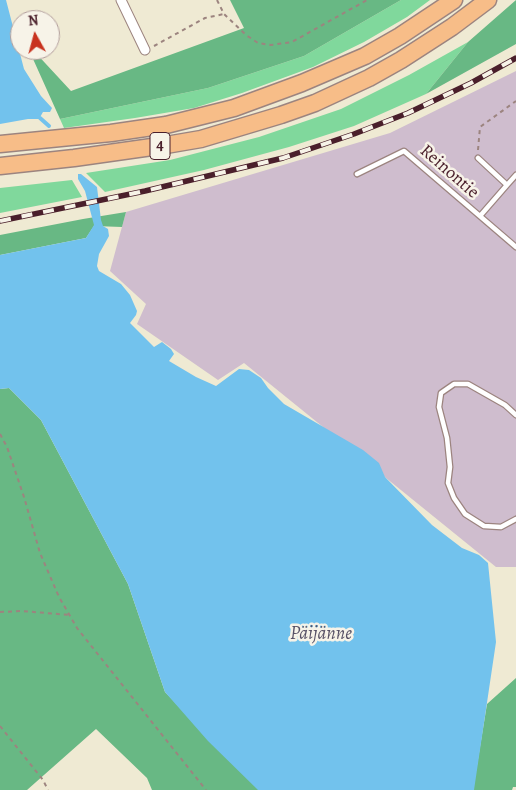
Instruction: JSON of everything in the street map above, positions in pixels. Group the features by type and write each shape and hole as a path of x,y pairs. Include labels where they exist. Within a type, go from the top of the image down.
{"highway":[{"name":"4","path":"0,144 111,133 166,125 234,108 302,83 365,56 400,36 454,0"},
{"name":"4","path":"0,166 74,158 202,139 281,115 315,103 369,78 452,27 488,0"}],"street":[{"path":"121,0 145,50"}],"lane":[{"name":"Reinontie","path":"356,174 404,151 516,248"},
{"path":"478,158 508,185"},
{"path":"480,216 516,175"},
{"path":"516,415 505,405 468,384 454,384 441,393 439,407 450,467 448,483 454,498 465,514 484,526 502,527 516,519"}],"path":[{"path":"217,0 224,14 246,35 258,43 271,45 292,42 366,0"},
{"path":"145,50 205,18 224,14"},
{"path":"478,158 480,127 516,101"},
{"path":"0,434 24,498 40,553 59,597 77,628 206,790"},
{"path":"0,612 22,611 70,615"},
{"path":"0,726 43,780 48,790"}],"shaded area":[{"path":"516,71 516,567 496,567 244,363 218,380 137,324 146,304 110,271 126,212 390,133"}],"green space":[{"path":"230,0 401,0 304,56 208,88 60,119 33,60 42,60 71,91 244,28"},
{"path":"401,0 430,0 407,17 364,42 313,67 242,93 194,108 135,118 64,128 60,119 208,88 304,56"},
{"path":"516,0 516,44 426,94 468,42"},
{"path":"468,42 426,94 354,126 289,147 204,170 105,192 86,173 170,160 259,137 341,109 409,75"},
{"path":"72,180 82,197 0,213 0,188"},
{"path":"126,212 122,227 94,226 86,238 0,255 0,235"},
{"path":"9,388 41,420 128,584 165,692 259,790 152,790 147,778 96,729 27,790 0,790 0,389"},
{"path":"516,678 516,787 513,787 512,790 473,790 487,704"}],"water":[{"path":"0,0 6,0 10,15 10,60 22,60 24,69 41,96 52,108 50,112 43,112 39,119 0,124"},
{"name":"Päijänne","path":"78,174 81,174 97,187 101,220 103,226 108,229 109,236 99,254 97,266 99,271 121,284 130,295 137,311 130,323 154,347 162,342 174,354 169,361 216,386 239,369 249,370 261,378 284,404 363,450 379,463 385,477 432,525 462,548 479,555 488,563 496,642 474,790 258,790 208,741 165,692 128,584 41,420 9,388 0,389 0,255 86,238 94,225 85,191 78,179"}],"waterway":[{"path":"40,118 49,126"}],"railway":[{"path":"0,221 145,191 283,158 408,113 471,83 516,58"}]}
